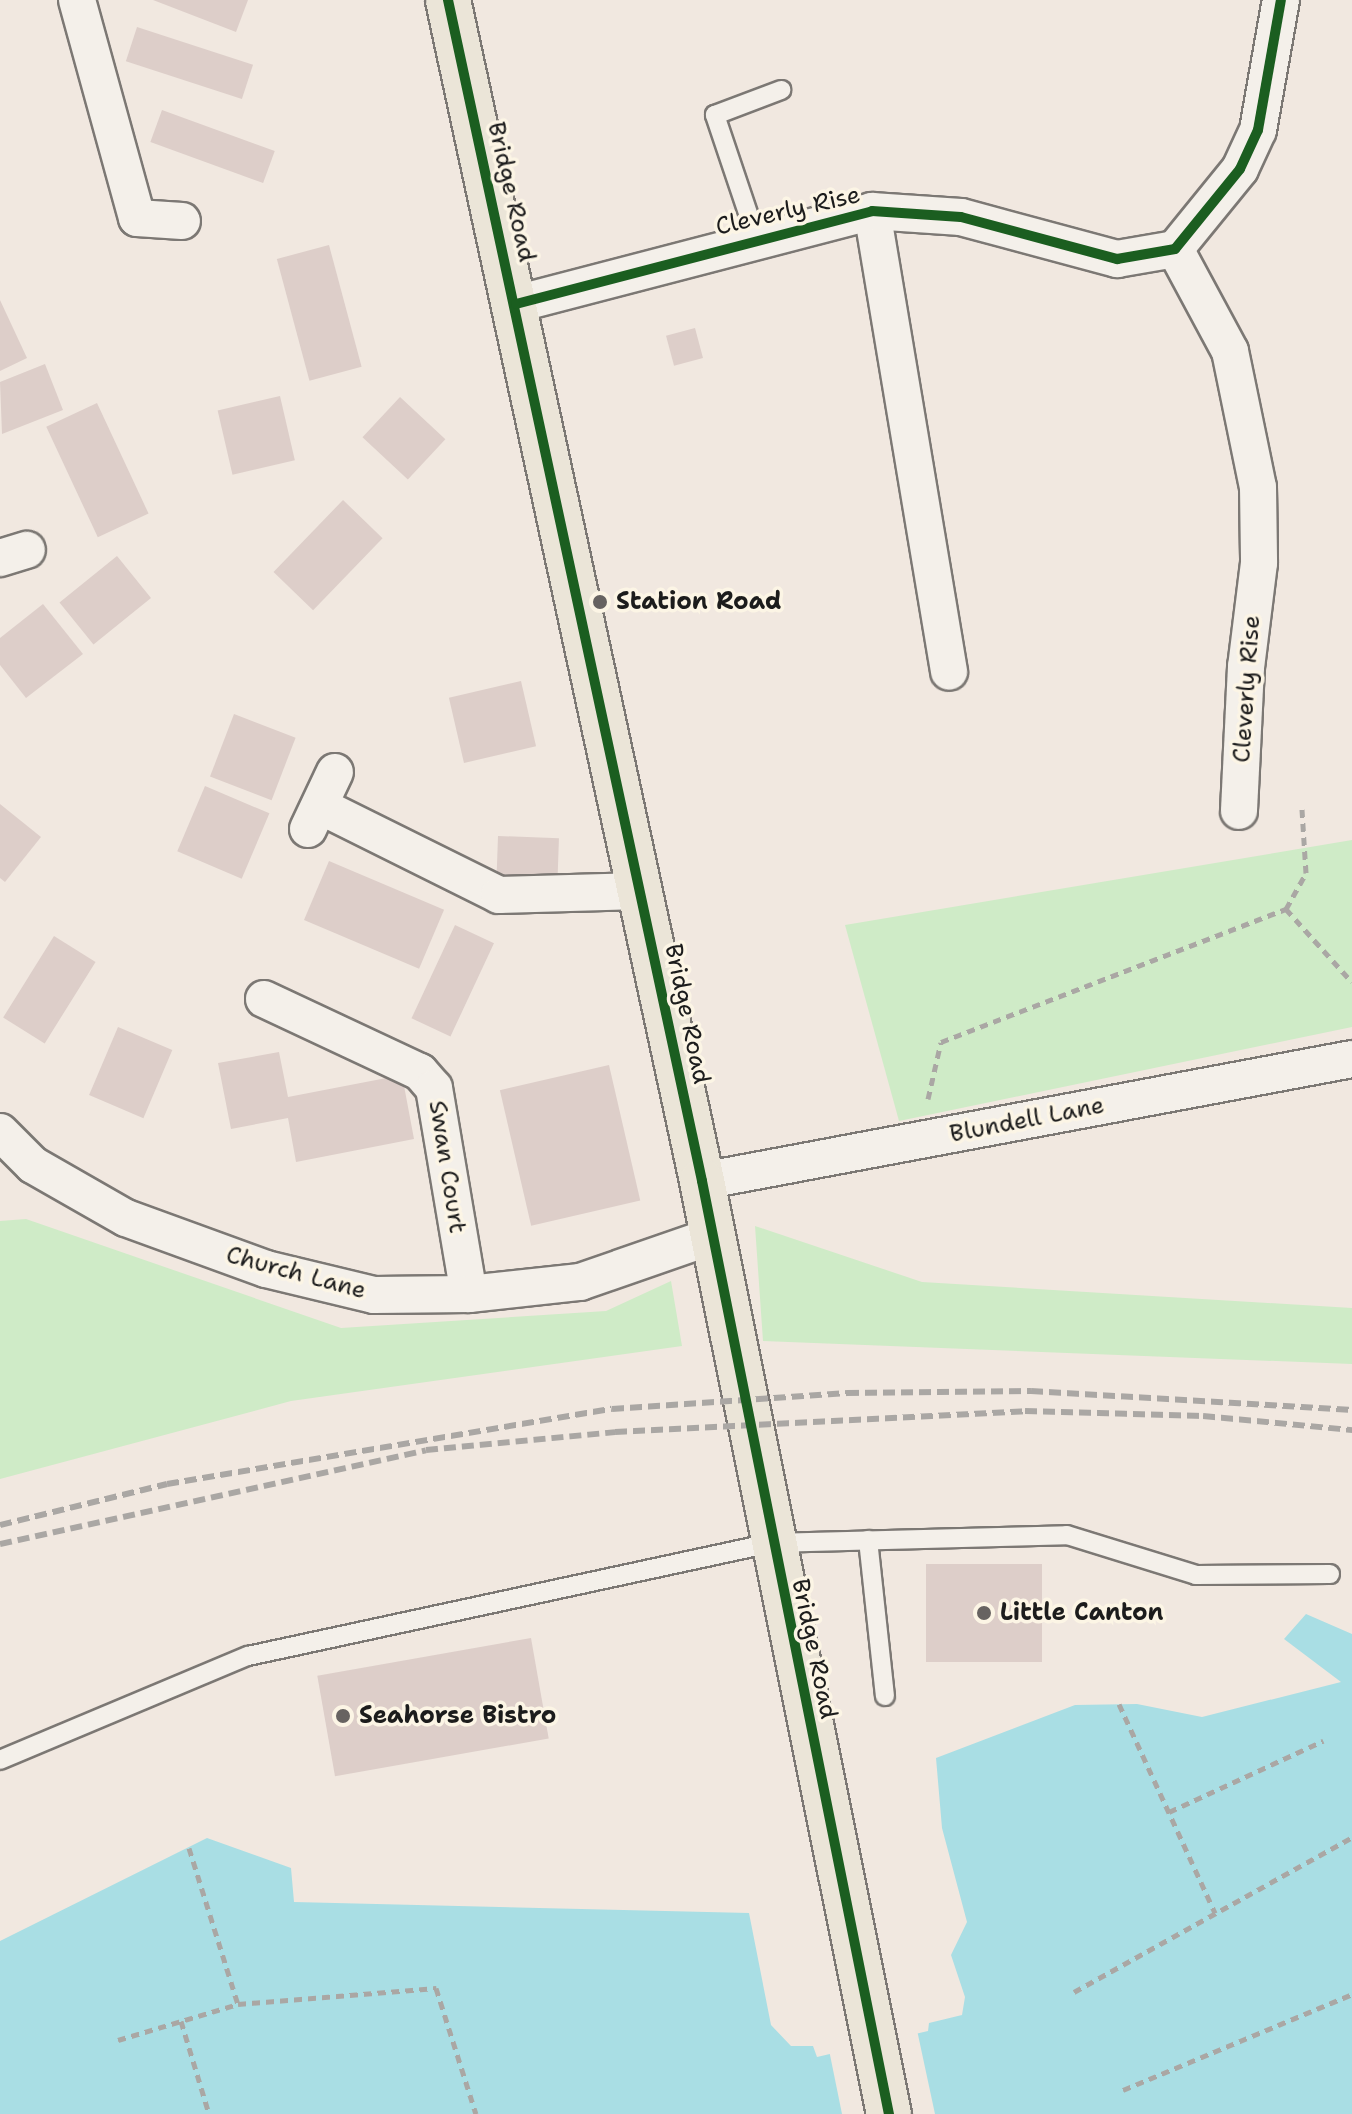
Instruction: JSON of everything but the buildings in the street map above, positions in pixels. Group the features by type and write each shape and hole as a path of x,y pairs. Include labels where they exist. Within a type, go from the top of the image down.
{"main road":[{"name":"Bridge Road","path":"448,0 516,304 702,1181 771,1543 889,2114"}],"street":[{"path":"77,0 137,218 182,221"},
{"path":"1175,249 1240,169 1258,130 1281,0"},
{"name":"Cleverly Rise","path":"516,304 756,237 872,211 961,217 1117,259 1175,249 1230,351 1258,487 1259,563 1246,667 1239,811"},
{"name":"Cleverly Rise","path":"872,211 949,672"},
{"path":"335,772 315,818 499,895 641,891"},
{"name":"Swan Court","path":"264,999 420,1072 434,1088 469,1294"},
{"name":"Blundell Lane","path":"702,1181 1352,1059"},
{"name":"Church Lane","path":"0,1132 17,1170 126,1218 266,1269 374,1295 469,1294 580,1282 713,1236"}],"lane":[{"path":"756,237 715,115 781,90"},
{"path":"0,1760 248,1656 771,1543 1067,1535 1196,1575 1330,1574"},
{"path":"868,1540 885,1696"}],"path":[{"path":"919,1140 941,1042 1286,909 1306,873 1302,809"},
{"path":"1286,909 1352,982"},
{"path":"1119,1704 1215,1913"},
{"path":"1169,1812 1323,1741"},
{"path":"1074,1992 1352,1837"},
{"path":"189,1848 238,2004"},
{"path":"118,2040 238,2004 436,1988 476,2114"},
{"path":"1123,2090 1352,1994"},
{"path":"181,2021 209,2114"}],"green space":[{"path":"1352,840 1352,1027 899,1121 845,925"},
{"path":"26,1219 341,1328 606,1311 671,1281 682,1346 291,1401 0,1479 0,1221"},
{"path":"755,1226 922,1282 1352,1308 1352,1364 763,1341"}],"water":[{"path":"1306,1614 1352,1634 1352,2114 0,2114 0,1941 207,1838 291,1868 294,1902 749,1913 771,2025 791,2046 813,2046 817,2057 928,2031 929,2023 962,2015 965,1997 951,1955 967,1922 942,1828 936,1758 1075,1705 1137,1704 1202,1717 1341,1682 1284,1639"}],"pier":[{"path":"917,2030 935,2114 842,2114 829,2050"}],"railway":[{"path":"0,1525 167,1484 612,1409 847,1393 1031,1391 1352,1410"},
{"path":"0,1544 426,1450 615,1432 1025,1411 1203,1416 1352,1430"}],"cycle path":[{"path":"448,0 702,1181 889,2114"},
{"path":"516,304 872,211 961,217 1117,259 1175,249 1240,169 1258,130 1281,0"}],"place":[{"name":"Station Road","path":"600,602"},
{"name":"Little Canton","path":"984,1613"},
{"name":"Seahorse Bistro","path":"343,1716"}]}
